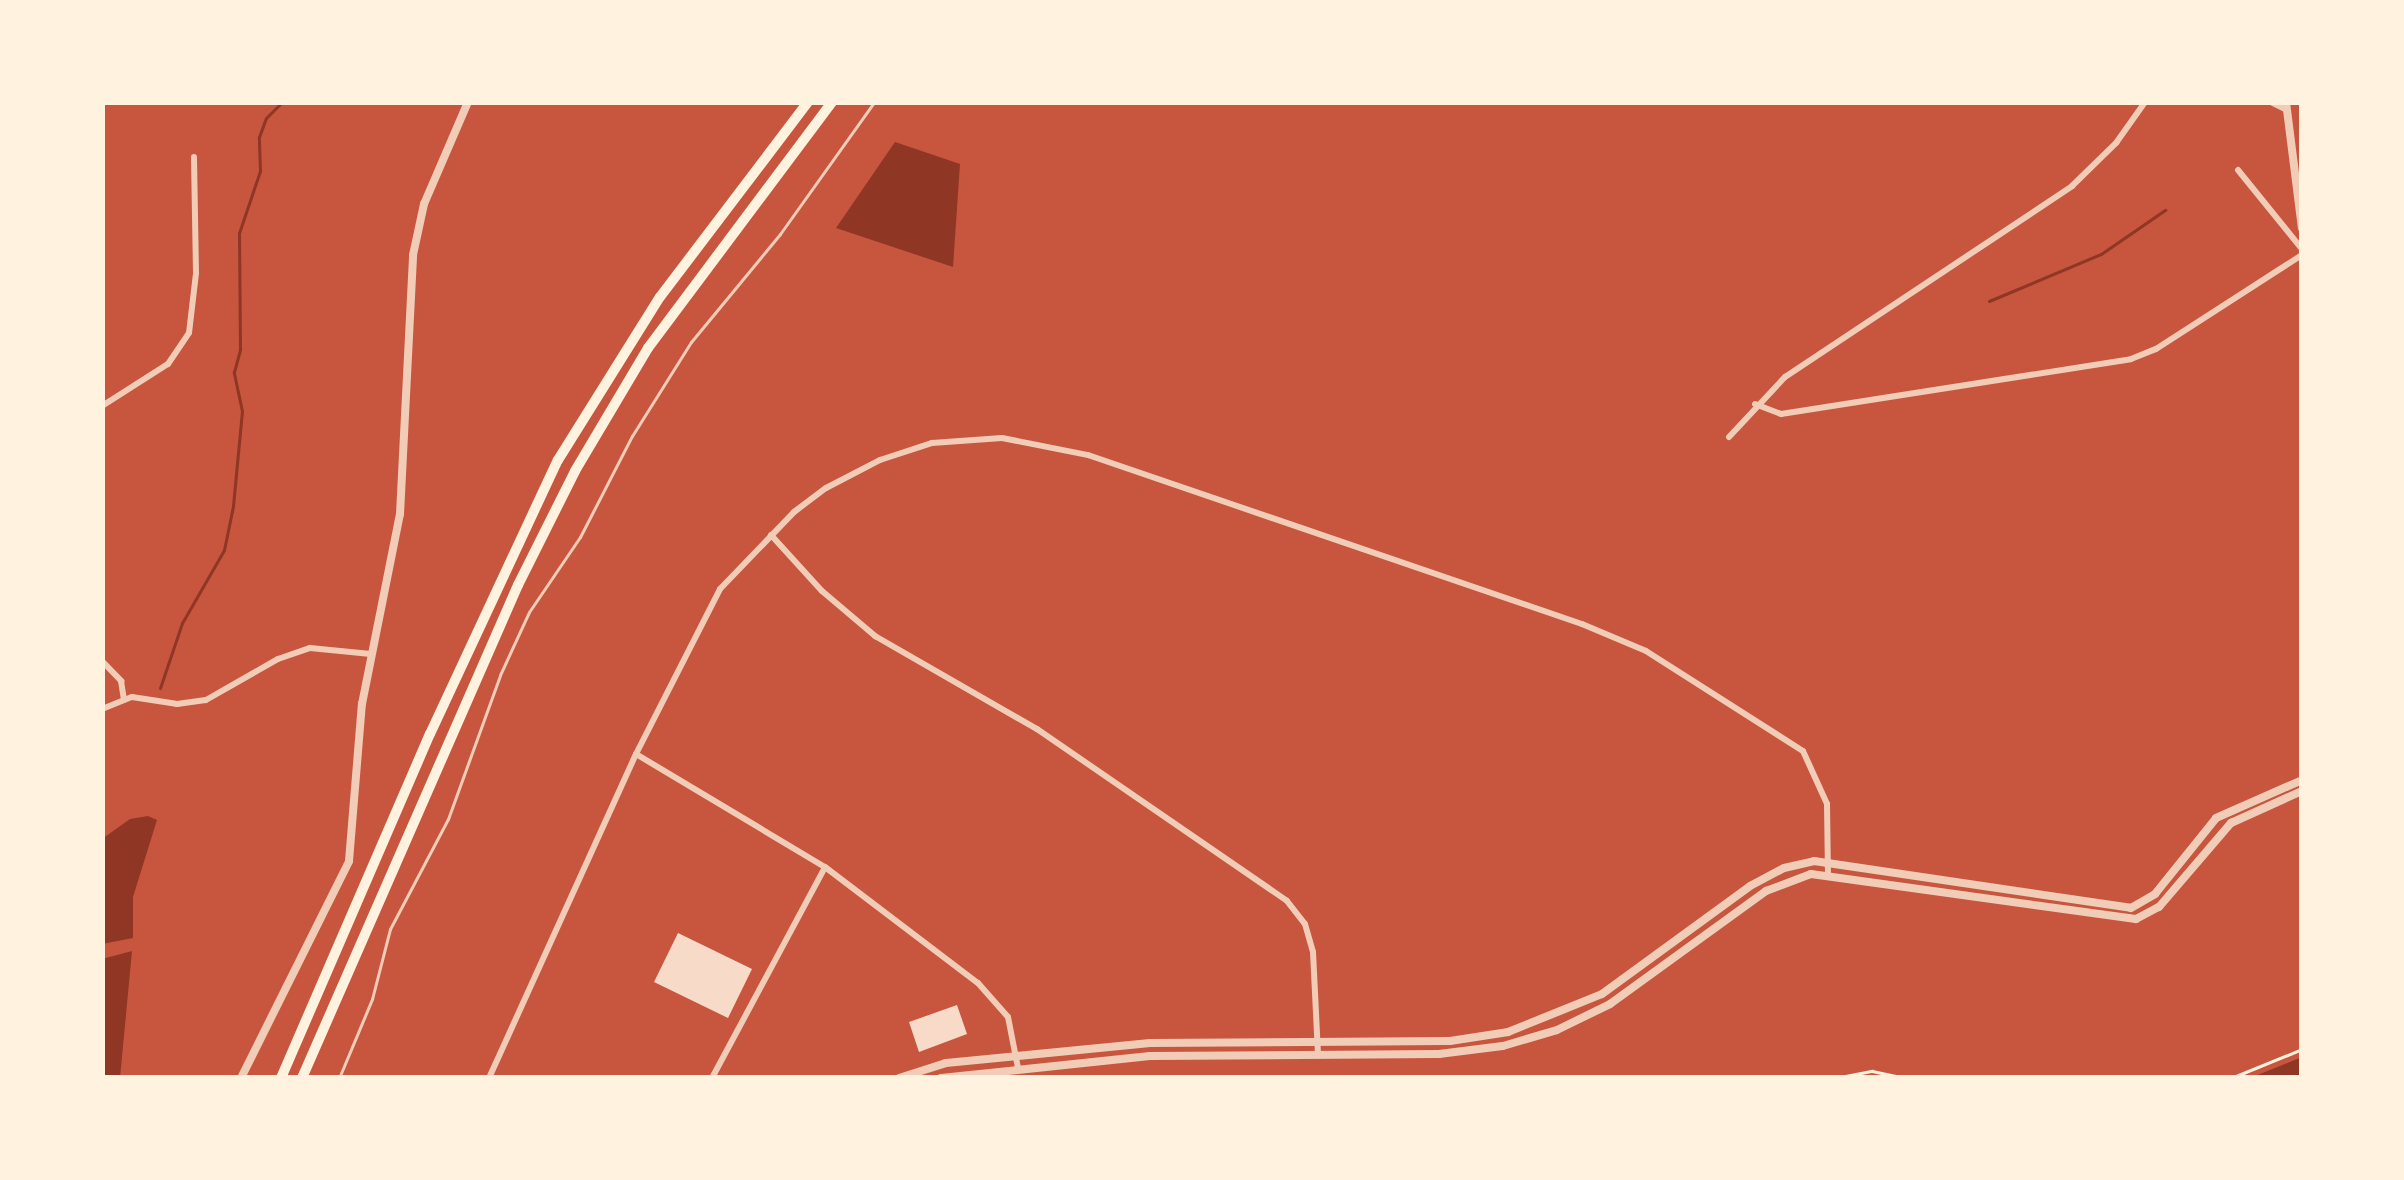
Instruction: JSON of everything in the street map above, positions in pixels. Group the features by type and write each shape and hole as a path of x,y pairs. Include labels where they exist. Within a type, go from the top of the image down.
{"highway":[{"path":"281,1078 430,734 558,460 660,297 808,102"},
{"path":"302,1078 501,623 575,471 658,335 832,102"}],"street":[{"path":"241,1078 349,861 371,654 400,514 415,243 424,204 468,102"},
{"path":"1729,437 1756,404 1839,339 2072,186 2116,143 2145,102"},
{"path":"2271,102 2286,106 2302,228"},
{"path":"102,406 168,364 189,333 196,273 194,157"},
{"path":"1756,404 1780,414 2131,359 2156,349 2302,252 2238,170"},
{"path":"488,1078 636,754 719,589 794,512 858,470 932,443 1027,440 1088,455 1582,624 1646,651 1803,751 1826,804 1828,872"},
{"path":"771,535 822,592 874,636 1037,729 1287,901 1310,938 1318,1054"},
{"path":"102,709 147,697 177,704 206,700 278,659 310,648 371,654"},
{"path":"102,661 121,681 124,700"},
{"path":"636,754 825,866 978,983 1008,1017 1018,1068"},
{"path":"899,1078 946,1063 1150,1043 1450,1041 1549,1019 1618,984 1772,872 1827,860 2131,908 2155,894 2216,818 2302,780"},
{"path":"941,1078 1150,1056 1472,1051 1557,1030 1627,994 1766,891 1800,876 1828,872 2126,921 2159,908 2230,823 2302,791"},
{"path":"712,1078 825,866"}],"lane":[{"path":"339,1078 372,999 390,929 448,819 500,674 529,612 580,537 691,342 780,234 874,102"}],"path":[{"path":"2231,1078 2302,1048"},
{"path":"1835,1078 1855,1071 1906,1078"}],"shaded area":[{"path":"895,142 960,164 953,267 836,228"},
{"path":"148,816 157,820 133,897 133,938 102,944 102,839 130,819"},
{"path":"132,951 120,1078 102,1078 102,959"},
{"path":"2302,1057 2302,1078 2250,1078"}],"building":[{"path":"678,933 752,969 728,1018 654,982"},
{"path":"957,1005 967,1034 919,1052 909,1022"}],"waterway":[{"path":"160,688 182,623 224,550 242,411 234,372 240,349 239,233 260,171 259,137 266,118 282,102"},
{"path":"1989,301 2101,254 2165,210"}]}
